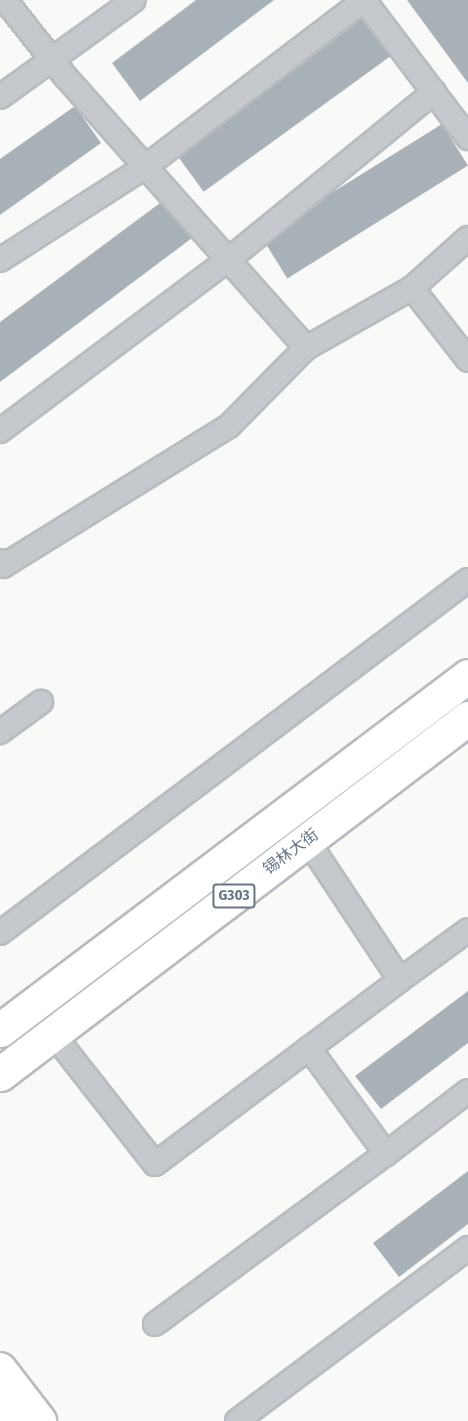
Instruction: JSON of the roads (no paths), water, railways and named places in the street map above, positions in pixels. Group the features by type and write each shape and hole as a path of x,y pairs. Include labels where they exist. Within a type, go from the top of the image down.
{"highway":[{"name":"锡林大街","path":"0,1030 468,676"},
{"name":"锡林大街","path":"0,1074 468,718"}],"street":[{"path":"5,0 52,61 306,348"},
{"path":"0,97 134,0"},
{"path":"0,260 145,167 364,0 468,138"},
{"path":"0,431 228,260 434,92"},
{"path":"0,561 3,566 229,426 306,348 412,288 468,237"},
{"path":"412,288 468,360"},
{"path":"0,933 468,580"},
{"path":"0,732 40,702"},
{"path":"307,840 400,980"},
{"path":"52,1034 155,1164 468,930"},
{"path":"309,1048 386,1154"},
{"path":"155,1324 468,1091"},
{"path":"237,1421 468,1248"},
{"path":"0,1369 40,1421"},
{"path":"0,1409 9,1421"}]}
